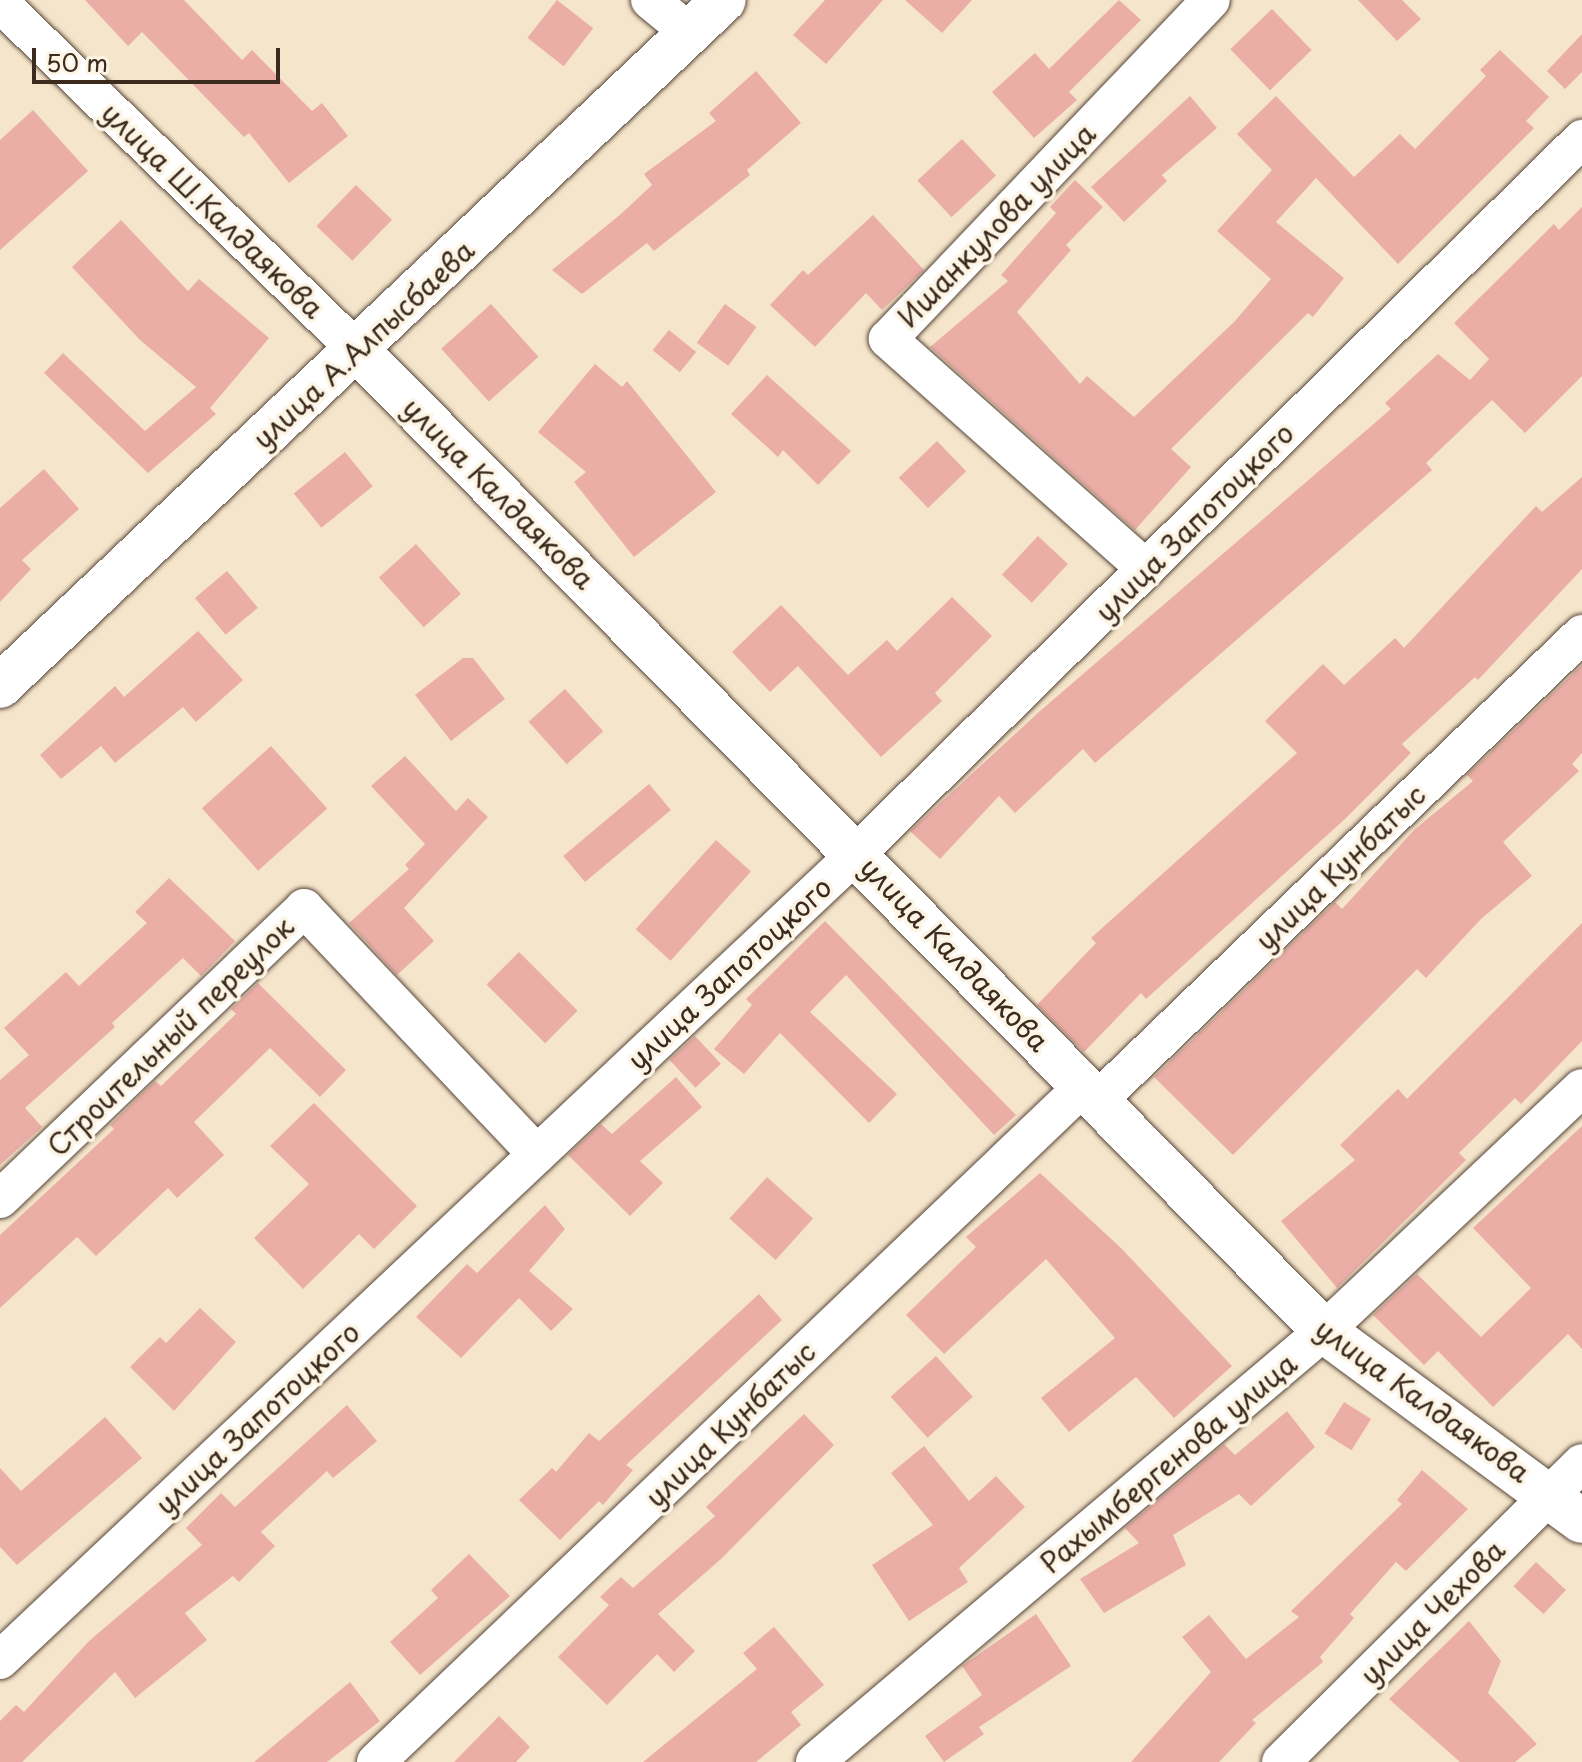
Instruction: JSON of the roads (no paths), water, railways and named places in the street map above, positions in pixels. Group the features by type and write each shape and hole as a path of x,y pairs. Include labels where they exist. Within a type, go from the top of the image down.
{"street":[{"path":"650,0 690,33"},
{"name":"улица А.Алпысбаева","path":"0,686 358,351 724,0"},
{"name":"Ишанкулова улица","path":"1146,569 888,339 1211,0"},
{"name":"улица Ш.Калдаякова","path":"0,3 358,351"},
{"name":"улица Запотоцкого","path":"0,1660 857,853 1582,139"},
{"name":"улица Калдаякова","path":"358,351 857,853 1324,1331 1566,1507"},
{"name":"улица Кунбатыс","path":"376,1762 1582,634"},
{"name":"Строительный переулок","path":"0,1199 304,908 537,1154"},
{"name":"Рахымбергенова улица","path":"815,1762 1324,1331 1582,1088"},
{"name":"улица Чехова","path":"1281,1762 1566,1507 1582,1463"}]}
